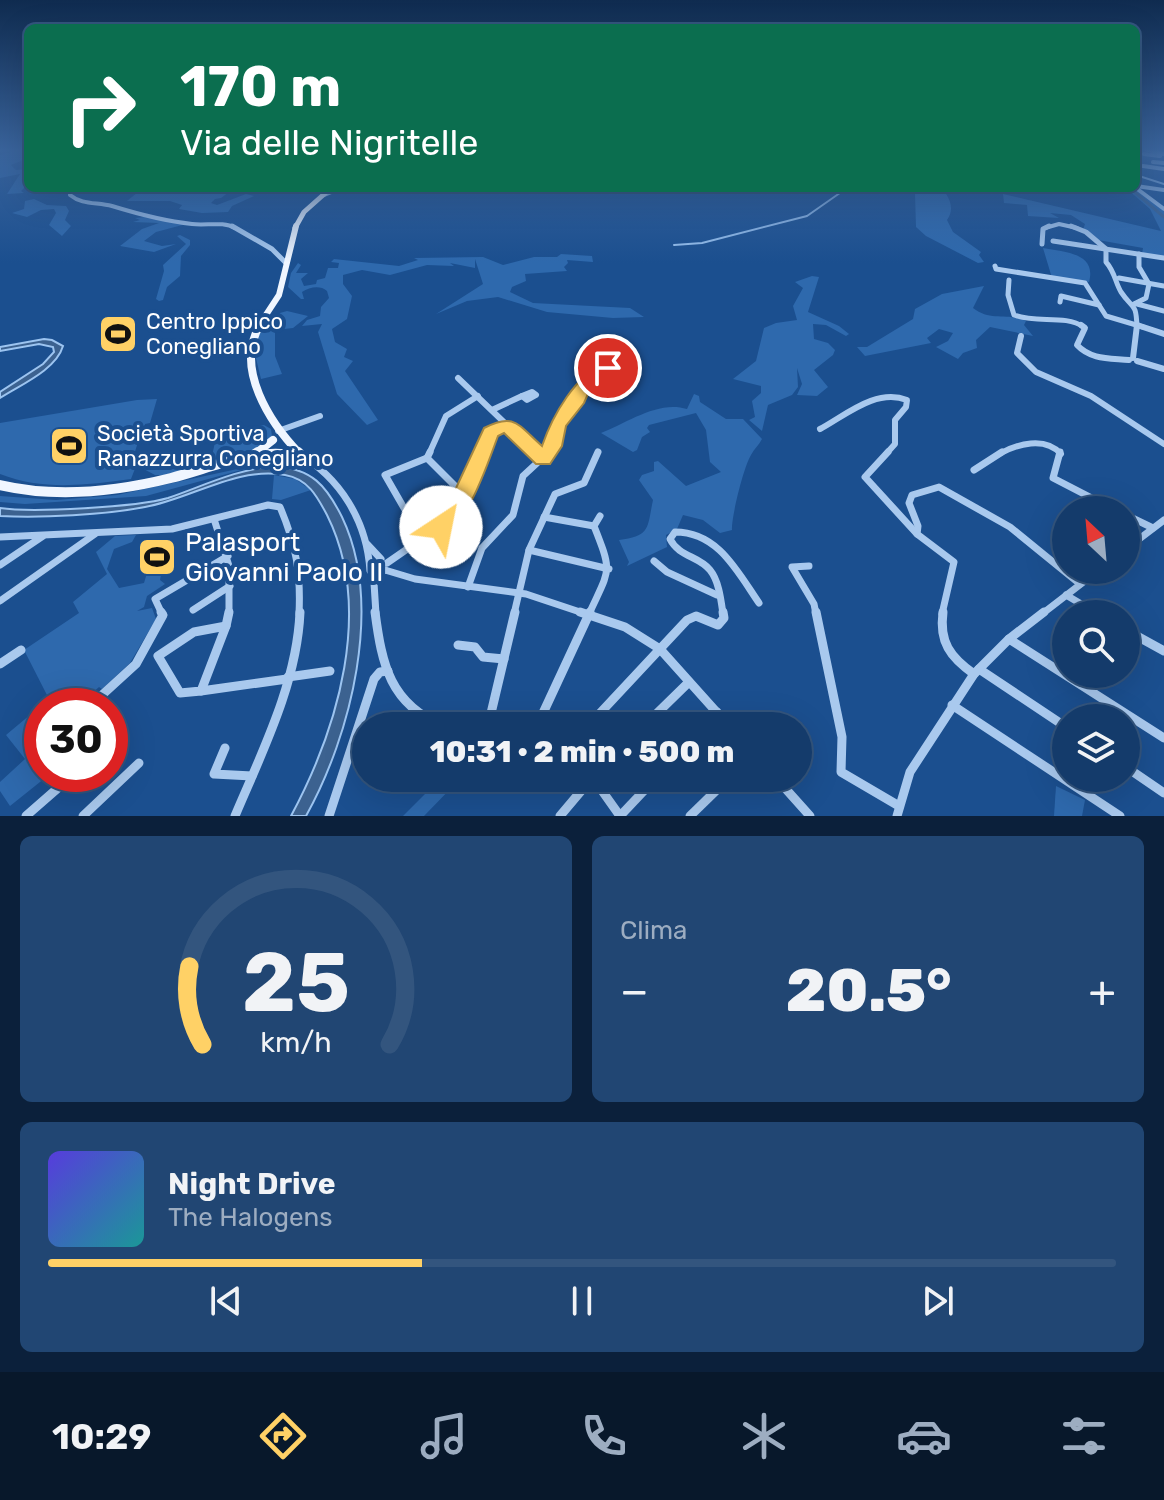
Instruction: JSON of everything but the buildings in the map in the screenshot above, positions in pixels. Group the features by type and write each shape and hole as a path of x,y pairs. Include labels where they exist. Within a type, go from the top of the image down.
{"main road":[{"path":"276,451 277,434 257,381 251,351 257,330 279,294 294,226 326,192"},
{"path":"277,434 298,455"},
{"path":"102,489 250,455 277,434"},
{"path":"0,485 50,492 102,489 158,482 276,451 298,455"}],"street":[{"path":"1140,187 1164,190"},
{"path":"1140,190 1164,209"},
{"path":"70,192 77,201 111,206 137,215 195,225 230,225 272,249 286,263"},
{"path":"319,197 331,192"},
{"path":"1042,244 1043,229 1058,225 1089,233 1106,249 1106,262 1119,278 1120,291 1134,304 1164,311"},
{"path":"1053,241 1164,258"},
{"path":"1134,304 1145,300 1149,283 1139,267 1139,254"},
{"path":"995,266 1008,271 1085,283 1106,316 1164,334"},
{"path":"1119,278 1164,286"},
{"path":"1009,280 1008,295 1014,315 1035,322 1077,322 1085,328 1077,345 1080,351 1164,369"},
{"path":"1060,302 1061,296 1099,305"},
{"path":"1133,360 1137,326 1134,304"},
{"path":"1021,336 1017,355 1027,365 1044,377 1089,395 1131,427 1164,444"},
{"path":"468,587 482,548 513,515 523,476 543,459 552,446 557,425 578,399 584,384 608,368"},
{"path":"458,378 543,459"},
{"path":"820,429 868,402 892,395 907,400 906,407 895,420 895,444 865,477 917,534 954,562 943,602 946,647 954,659 1052,718"},
{"path":"423,541 385,475 427,458 446,416 478,396"},
{"path":"492,410 522,396"},
{"path":"277,434 320,416"},
{"path":"418,712 397,692 388,671 372,586 381,566 423,541 449,520 490,433 506,424"},
{"path":"974,470 1010,449 1050,443 1061,453 1053,478 1088,496"},
{"path":"250,455 276,451"},
{"path":"491,712 529,550 555,494 584,483 598,452"},
{"path":"223,465 270,455 298,455 317,465 337,485 381,566 415,579 555,601 636,632 660,649 717,712"},
{"path":"427,458 463,494"},
{"path":"917,534 918,526 910,509 910,499 915,493 943,488 1010,527 1052,561"},
{"path":"0,537 172,529 274,505 280,507 296,553 301,601 278,718 235,816"},
{"path":"594,526 600,516"},
{"path":"544,517 594,526"},
{"path":"201,691 228,626 228,556 214,519"},
{"path":"1140,538 1164,520"},
{"path":"1140,522 1153,528"},
{"path":"544,712 609,569 594,526"},
{"path":"601,712 690,618 696,616 719,624 725,616 712,572 672,545 670,539 675,532 711,540 759,603"},
{"path":"0,601 95,533"},
{"path":"0,565 43,536"},
{"path":"529,550 609,569"},
{"path":"110,688 136,664 163,615 155,599 228,556"},
{"path":"654,561 667,572 717,595"},
{"path":"809,566 792,567 814,604 842,737 841,772 898,811 910,772 952,705 977,672 1009,639 1080,584"},
{"path":"193,610 230,586"},
{"path":"1066,595 1074,600"},
{"path":"228,626 194,632 158,656 180,693 330,671"},
{"path":"1140,638 1164,651"},
{"path":"1009,639 1164,738"},
{"path":"458,645 475,647 483,657 504,659"},
{"path":"0,664 21,650"},
{"path":"329,816 374,679 381,672 388,671"},
{"path":"658,712 689,682"},
{"path":"952,705 1120,816"},
{"path":"225,748 214,774 252,776"},
{"path":"83,816 139,763"},
{"path":"1140,777 1164,793"},
{"path":"26,816 53,792"},
{"path":"560,816 580,792"},
{"path":"602,792 620,816 643,792"},
{"path":"690,816 715,792"},
{"path":"789,792 810,816"}],"shaded area":[{"path":"11,187 24,187 21,191 24,193 7,194"},
{"path":"1140,191 1164,209 1164,258 1142,254 1143,248 1098,240 1083,230 1085,224 1071,215 1050,213 1059,218 1028,216 1027,205 1004,203 1003,194 1161,231 1150,209 1131,192"},
{"path":"138,192 229,192 211,203 217,205 246,194 254,196 232,206 228,212 202,213 179,209 182,205 170,201 127,201"},
{"path":"908,192 944,192 951,212 947,220 953,232 981,252 979,255 984,262 978,263 926,236 916,227 915,194"},
{"path":"34,199 47,205 66,206 69,211 65,220 71,226 62,236 49,225 56,213 54,209 41,210 27,217 12,213 24,209 25,201"},
{"path":"135,218 186,224 156,232 144,241 162,246 176,244 154,252 120,246 142,229 159,223 133,222 140,220"},
{"path":"177,236 190,240 190,245 181,256 180,276 167,287 163,300 159,301 156,299 163,265 186,244"},
{"path":"1043,248 1069,253 1084,260 1090,272 1089,282 1052,278"},
{"path":"561,254 592,256 593,262 567,260 564,267 567,271 525,274 526,281 512,287 510,292 533,303 630,308 644,317 613,318 547,312 498,297 467,301 436,314 483,284 475,259 475,268 450,263 454,266 427,265 390,275 362,270 343,275 343,284 352,296 347,319 332,329 335,342 347,349 344,357 353,361 345,371 378,420 367,425 337,394 318,332 322,324 302,326 307,320 320,316 321,307 329,298 327,291 318,287 308,289 302,292 304,299 301,299 288,287 291,273 298,263 301,265 296,273 308,273 301,279 304,286 316,284 317,280 325,278 328,268 338,268 339,263 331,262 334,259 399,266 418,260 414,258 483,257 503,265"},
{"path":"812,276 819,277 808,312 849,334 846,336 826,325 813,324 814,339 828,343 835,350 814,370 828,387 817,396 797,395 802,384 797,368 798,387 792,395 768,405 762,431 749,420 755,417 752,401 761,393 761,386 733,379 756,361 764,328 797,320 793,306 803,288 795,282"},
{"path":"984,286 973,308 986,315 1026,321 1024,325 1033,336 990,327 976,340 977,348 963,353 958,359 936,347 948,341 953,333 939,329 927,338 931,343 865,356 857,347 867,347 913,319 915,309 942,294"},
{"path":"287,311 308,316 293,328 275,330 275,356 282,374 261,379 254,350 259,329"},
{"path":"44,339 63,346 59,355 36,376 0,398 0,392 43,364 54,352 53,347 39,344 0,351 0,347"},
{"path":"694,394 699,396 700,402 726,419 743,419 762,439 745,470 732,530 720,533 703,520 683,515 677,529 666,535 667,547 627,566 629,562 619,540 637,536 646,529 653,500 639,480 642,475 654,471 654,462 658,461 686,486 721,472 710,462 706,430 696,413 649,425 647,428 650,432 642,437 637,450 633,452 601,433 654,410 687,409"},
{"name":"Società Sportiva Ranazzurra Conegliano","path":"157,399 150,423 145,424 144,433 140,436 131,464 136,466 131,479 82,485 49,485 0,474 0,423"},
{"path":"264,425 271,429 272,436 252,454 164,475 155,475 140,467 176,466 212,456 217,433"},
{"path":"274,461 146,496 25,504 0,502 0,496 56,500 117,495"},
{"path":"275,466 308,475 330,496 342,517 354,552 360,589 361,629 357,669 348,709 337,747 306,816 291,816 323,745 335,707 349,628 348,589 341,551 327,515 311,489 293,477 267,473 232,479 162,503 129,510 35,517 0,516 0,508 59,509 153,501 234,474"},
{"path":"274,475 295,479 311,490 281,500 272,499"},
{"path":"136,535 132,542 114,549 107,569 119,588 144,583 147,573 162,570 160,580 165,584 147,596 144,607 137,611 152,608 156,619 130,663 103,688 43,688 24,650 79,613 73,602 107,574 96,552 115,536"},
{"path":"24,720 24,758 6,735"},
{"path":"24,760 24,792 28,792 10,806 0,791 0,782"},
{"path":"427,792 447,792 424,816 403,816"},
{"path":"1056,792 1068,792 1085,800 1082,816 1054,816"}],"waterway":[{"path":"674,245 702,243 807,216 841,192"},
{"path":"1135,192 1164,217"}],"place":[{"name":"Centro Ippico Conegliano","path":"118,334"},
{"name":"Società Sportiva Ranazzurra Conegliano","path":"69,446"},
{"name":"Palasport Giovanni Paolo II","path":"157,557"}],"route":[{"path":"441,527 459,505 491,432 506,424 543,459 552,446 557,425 578,399 584,384 605,373 608,368"}]}
